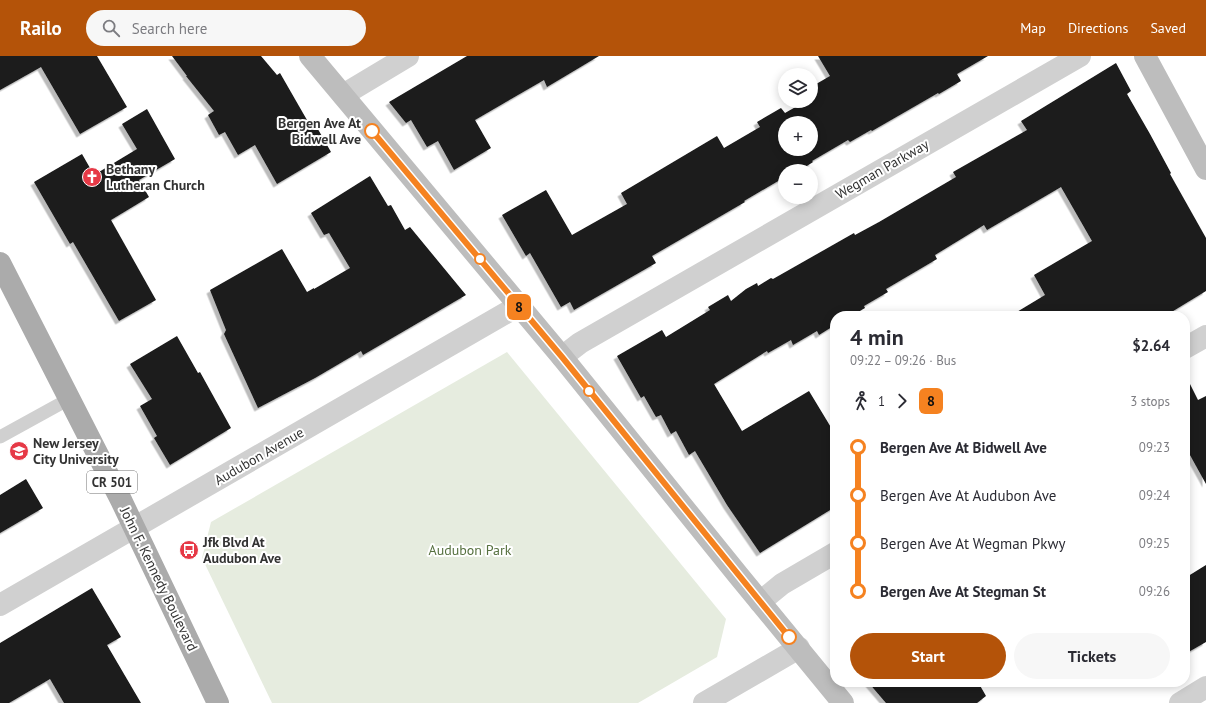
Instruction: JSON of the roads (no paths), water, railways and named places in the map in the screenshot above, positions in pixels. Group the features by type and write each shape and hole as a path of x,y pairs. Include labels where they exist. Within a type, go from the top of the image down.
{"main road":[{"name":"John F. Kennedy Boulevard","path":"0,263 134,527 218,703"}],"street":[{"path":"310,56 492,272 518,306 562,357 830,687"},
{"path":"343,95 408,56"},
{"name":"Wegman Parkway","path":"562,357 580,343 1080,56"},
{"path":"1145,56 1206,169"},
{"name":"Audubon Avenue","path":"0,605 518,306"},
{"path":"1190,345 1206,336"},
{"path":"760,602 782,584 830,556"},
{"path":"704,703 799,648"},
{"path":"830,687 843,703"},
{"path":"1180,703 1206,687"}],"lane":[{"path":"0,437 69,399"}],"place":[{"name":"Bergen Ave At Bidwell Ave","path":"372,131"},
{"name":"Bethany Lutheran Church","path":"92,177"},
{"name":"New Jersey City University","path":"19,451"},
{"name":"Jfk Blvd At Audubon Ave","path":"189,550"}],"park label":[{"name":"Audubon Park","path":"470,550"}]}
